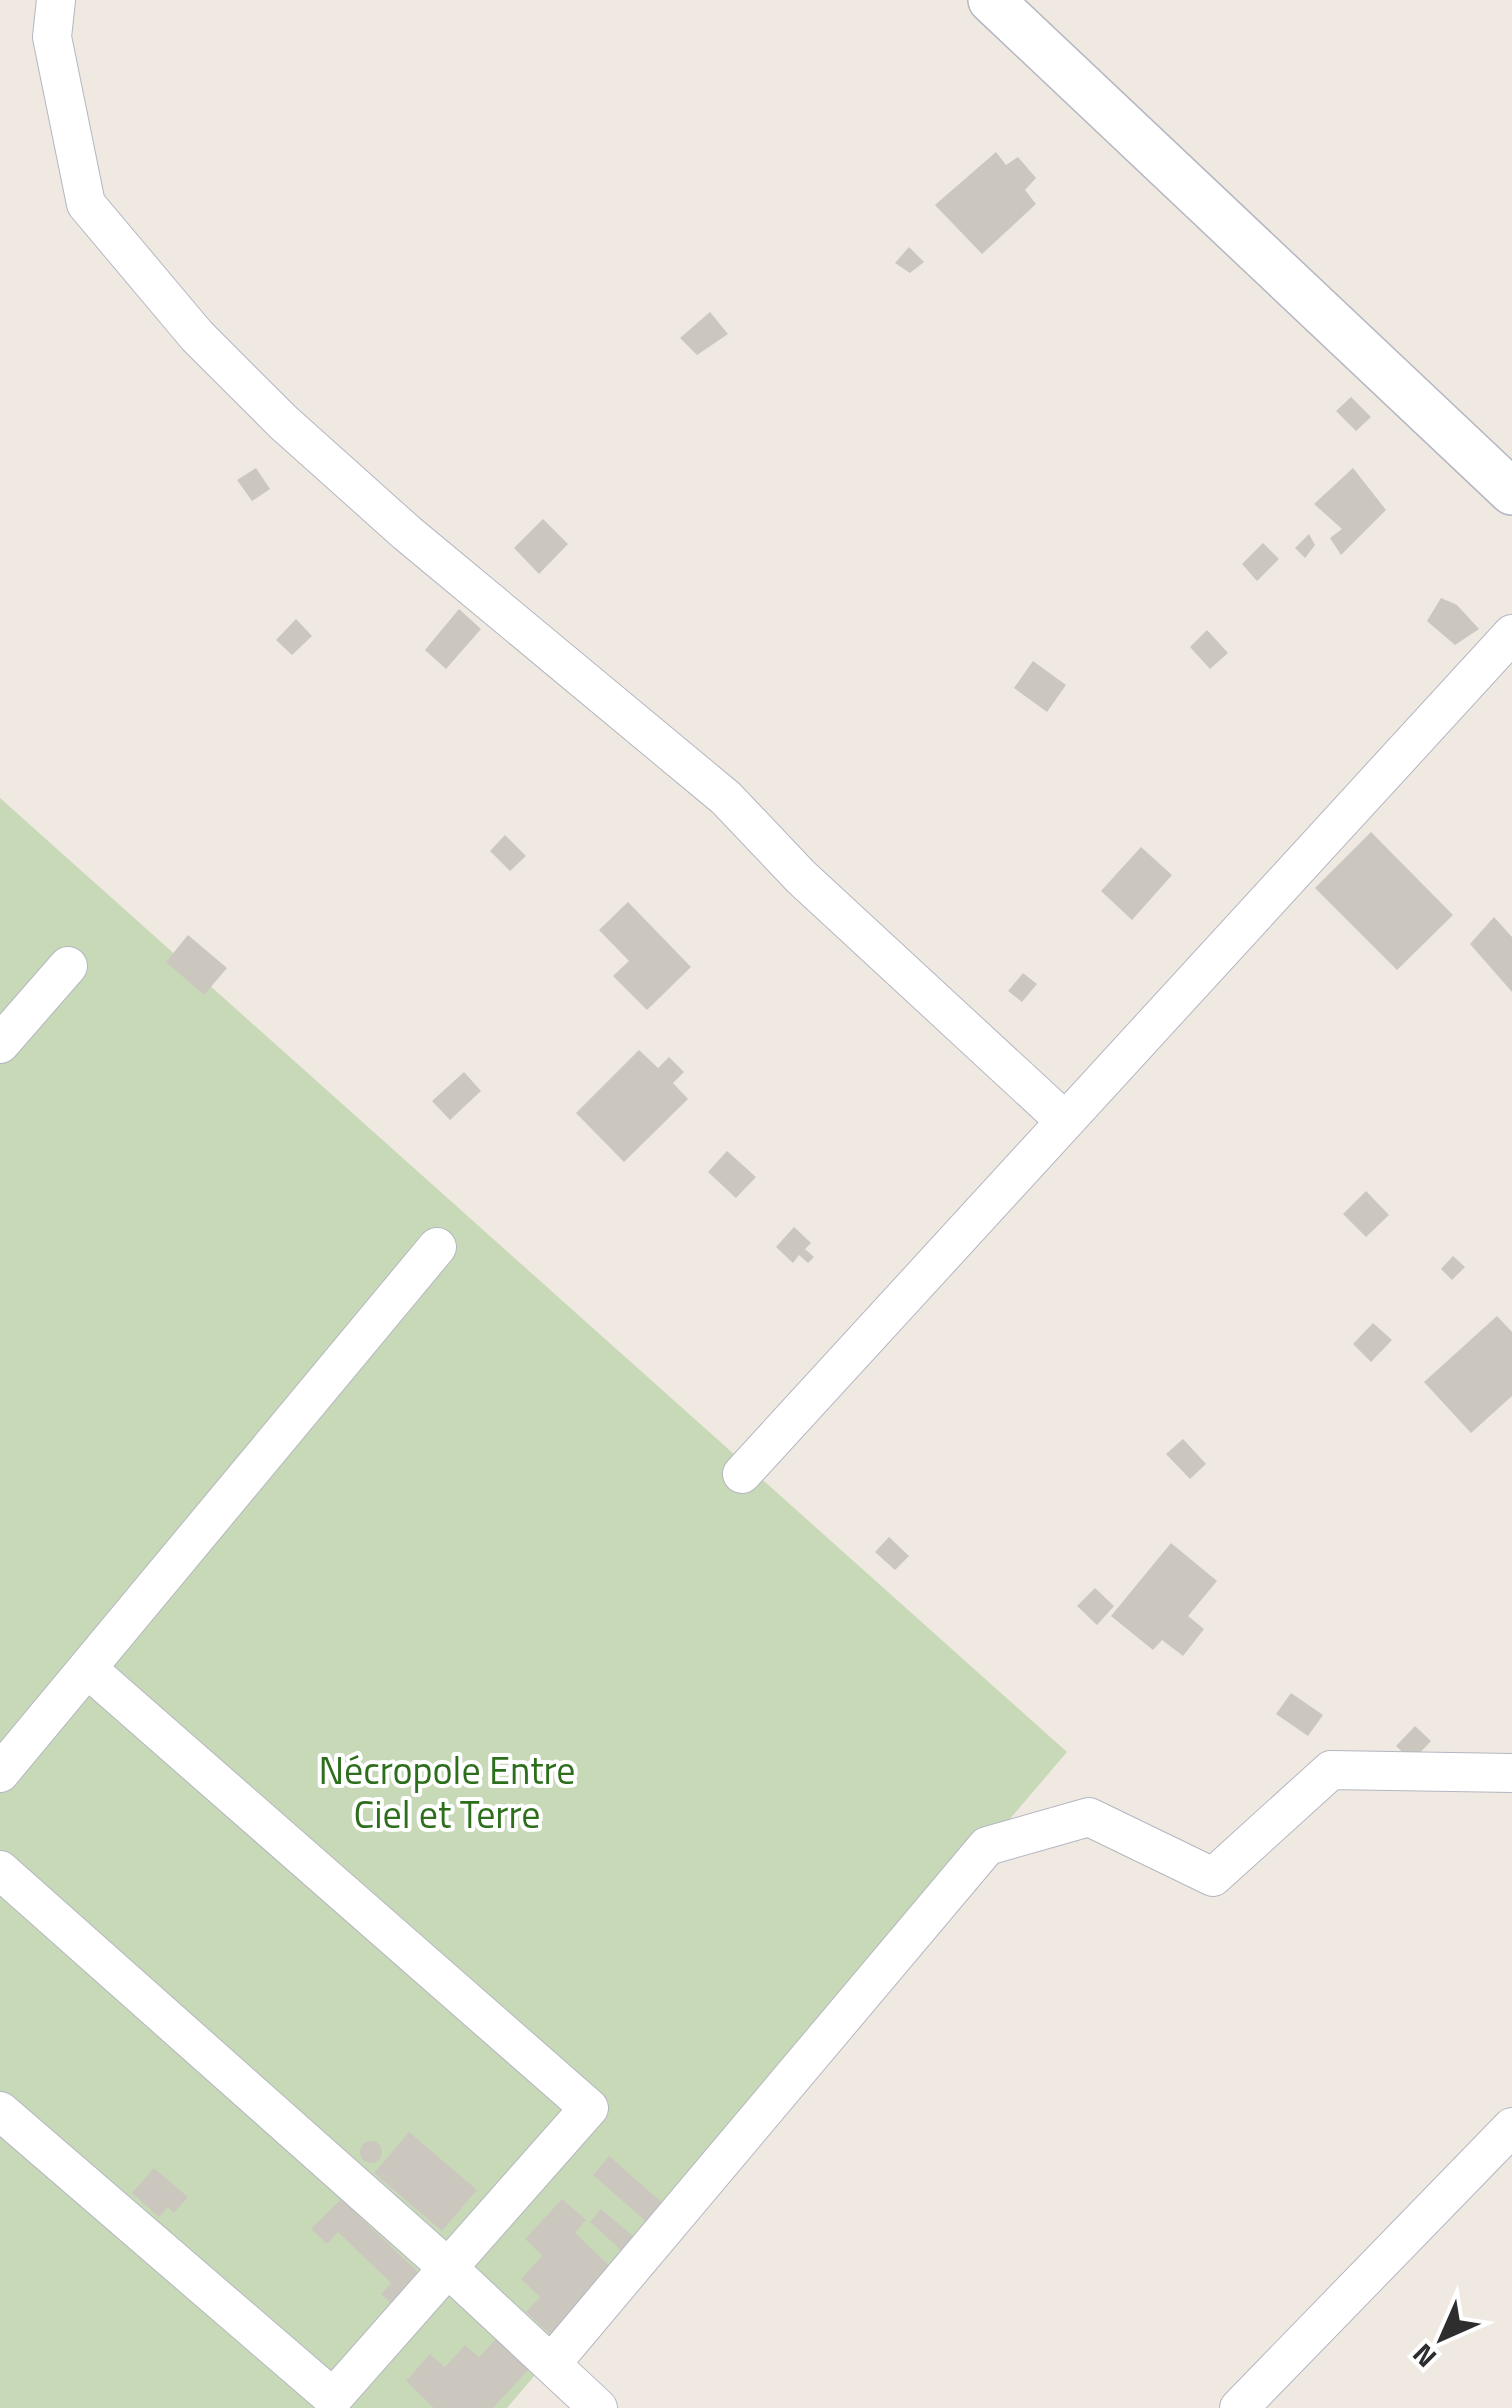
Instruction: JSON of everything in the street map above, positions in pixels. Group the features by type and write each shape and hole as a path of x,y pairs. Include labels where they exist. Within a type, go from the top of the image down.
{"street":[{"path":"56,0 52,37 86,204 197,336 283,422 407,534 726,798 801,878 1065,1121"},
{"path":"990,0 1512,492"},
{"path":"742,1474 1512,634"},
{"path":"0,1044 68,966"},
{"path":"0,1773 437,1247"},
{"path":"0,2111 333,2398 589,2108 89,1670"},
{"path":"551,2364 987,1846 1089,1817 1214,1877 1332,1770 1512,1773"},
{"path":"0,1870 448,2268 598,2408"},
{"path":"1238,2408 1512,2128"}],"green space":[{"name":"Nécropole Entre Ciel et Terre","path":"0,798 1067,1752 507,2408 0,2408"}],"building":[{"path":"996,152 1006,165 1018,157 1036,178 1025,190 1036,204 982,254 935,205"},
{"path":"909,247 924,262 910,273 895,263"},
{"path":"710,312 728,334 697,355 680,338"},
{"path":"1351,397 1371,417 1356,431 1336,411"},
{"path":"256,468 270,489 252,501 237,480"},
{"path":"1353,468 1386,510 1341,555 1330,538 1342,529 1314,504"},
{"path":"543,519 568,544 539,574 514,548"},
{"path":"1309,534 1315,545 1305,558 1295,548"},
{"path":"1263,543 1279,559 1257,581 1242,564"},
{"path":"1441,598 1457,605 1479,629 1455,645 1427,621"},
{"path":"459,609 481,629 446,669 425,650"},
{"path":"296,619 312,636 292,655 276,640"},
{"path":"1207,630 1228,653 1210,669 1190,647"},
{"path":"1033,661 1066,685 1047,712 1014,688"},
{"path":"1371,832 1453,915 1397,970 1315,888"},
{"path":"505,835 526,856 510,871 490,851"},
{"path":"1141,847 1172,875 1132,920 1101,891"},
{"path":"628,902 691,967 647,1010 613,976 629,961 599,930"},
{"path":"1494,917 1512,937 1512,992 1470,944"},
{"path":"188,935 227,968 204,995 166,962"},
{"path":"1023,973 1037,984 1022,1002 1008,991"},
{"path":"639,1050 658,1068 669,1057 684,1072 673,1083 688,1099 624,1162 576,1113"},
{"path":"464,1072 481,1091 450,1120 432,1101"},
{"path":"727,1151 756,1177 736,1198 708,1172"},
{"path":"1366,1191 1389,1215 1366,1237 1343,1214"},
{"path":"794,1227 811,1243 805,1249 814,1257 808,1263 799,1255 793,1263 776,1247"},
{"path":"1453,1256 1465,1267 1452,1280 1441,1269"},
{"path":"1497,1316 1512,1332 1512,1396 1471,1433 1424,1382"},
{"path":"1373,1323 1392,1340 1371,1362 1353,1344"},
{"path":"1183,1439 1206,1464 1190,1479 1166,1454"},
{"path":"889,1537 909,1556 895,1570 875,1552"},
{"path":"1171,1543 1217,1581 1188,1616 1204,1629 1183,1656 1162,1640 1153,1650 1111,1616"},
{"path":"1095,1588 1114,1606 1097,1625 1077,1606"},
{"path":"1291,1693 1323,1715 1308,1736 1276,1714"},
{"path":"1415,1726 1431,1741 1412,1761 1396,1746"},
{"path":"409,2132 477,2190 442,2231 374,2173"},
{"path":"371,2141 379,2144 379,2160 371,2163 363,2160 360,2152 363,2144"},
{"path":"609,2156 666,2206 650,2225 593,2175"},
{"path":"154,2168 188,2197 174,2213 168,2207 159,2217 132,2193"},
{"path":"341,2199 423,2277 395,2307 381,2294 391,2283 338,2232 327,2244 311,2229"},
{"path":"562,2199 586,2220 575,2233 613,2269 552,2336 526,2312 540,2297 521,2279 542,2256 525,2239"},
{"path":"601,2209 633,2236 621,2250 590,2222"},
{"path":"497,2338 530,2368 493,2408 434,2408 406,2381 430,2354 445,2367 465,2345 479,2357"}]}
